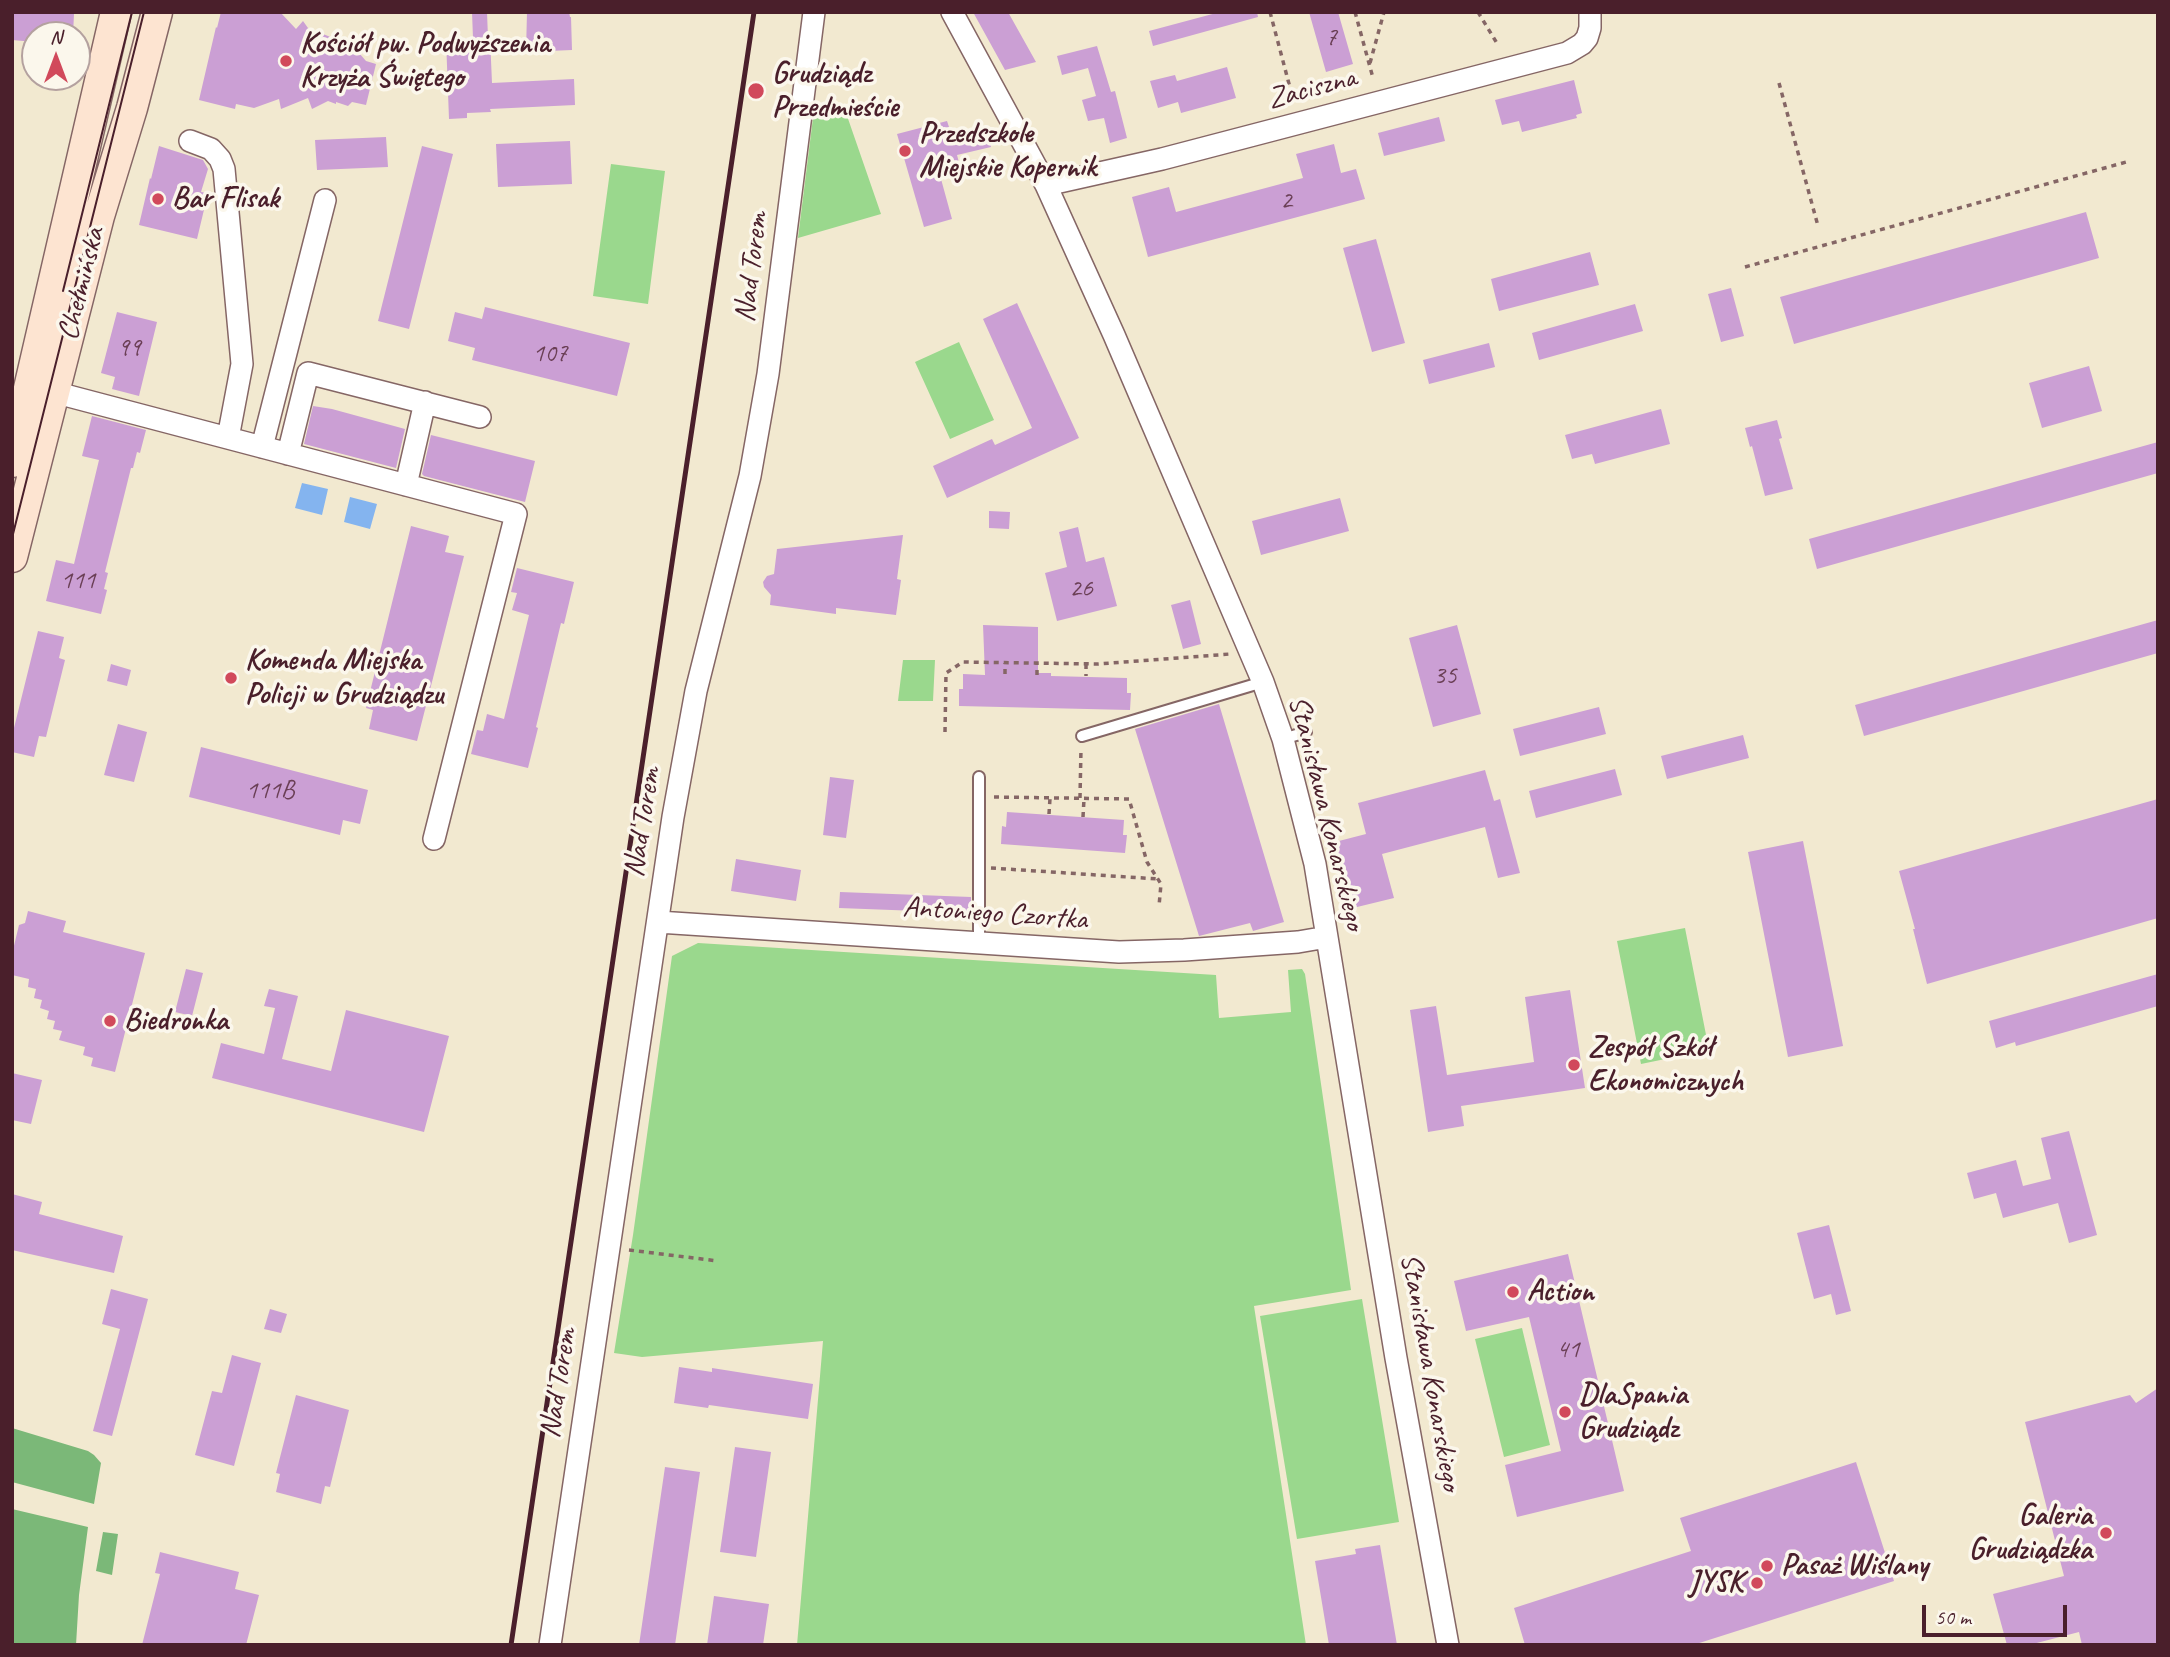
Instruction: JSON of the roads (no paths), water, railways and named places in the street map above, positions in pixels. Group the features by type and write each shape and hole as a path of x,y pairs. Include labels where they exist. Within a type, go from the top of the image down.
{"main road":[{"name":"Chełmińska","path":"14,539 116,12"},
{"name":"Chełmińska","path":"12,462 43,389 99,216 132,108 157,12"}],"street":[{"name":"Nad Torem","path":"550,1645 673,817 696,691 750,476 768,374 814,12"},
{"name":"Stanisława Konarskiego","path":"952,12 1046,185 1114,335 1263,682 1283,739 1315,864 1396,1357 1448,1645"},
{"name":"Zaciszna","path":"1046,185 1162,159 1554,57 1576,49 1587,38 1590,12"},
{"path":"190,141 211,149 224,169 242,364 228,438"},
{"path":"262,447 325,200"},
{"path":"288,454 308,373 480,416"},
{"path":"43,389 516,514 434,839"},
{"path":"406,485 425,402"},
{"name":"Antoniego Czortka","path":"658,922 1119,952 1298,942 1327,937"}],"lane":[{"path":"1082,736 1263,682"},
{"path":"1283,739 1306,732"},
{"path":"979,777 979,944"}],"water":[{"path":"302,483 328,489 322,515 295,508"},
{"path":"350,497 377,504 370,529 344,522"}],"tram line":[{"path":"63,291 132,12"},
{"path":"12,538 144,12"}],"railway":[{"path":"511,1645 754,12"}],"place":[{"name":"Kościół pw. Podwyższenia Krzyża Świętego","path":"286,61"},
{"name":"Grudziądz Przedmieście","path":"756,91"},
{"name":"Przedszkole Miejskie Kopernik","path":"905,151"},
{"name":"Bar Flisak","path":"158,199"},
{"name":"Komenda Miejska Policji w Grudziądzu","path":"231,678"},
{"name":"Biedronka","path":"110,1021"},
{"name":"Zespół Szkół Ekonomicznych","path":"1574,1065"},
{"name":"Action","path":"1513,1292"},
{"name":"DlaSpania Grudziądz","path":"1565,1412"},
{"name":"Galeria Grudziądzka","path":"2106,1533"},
{"name":"Pasaż Wiślany","path":"1767,1566"},
{"name":"JYSK","path":"1757,1583"}]}
